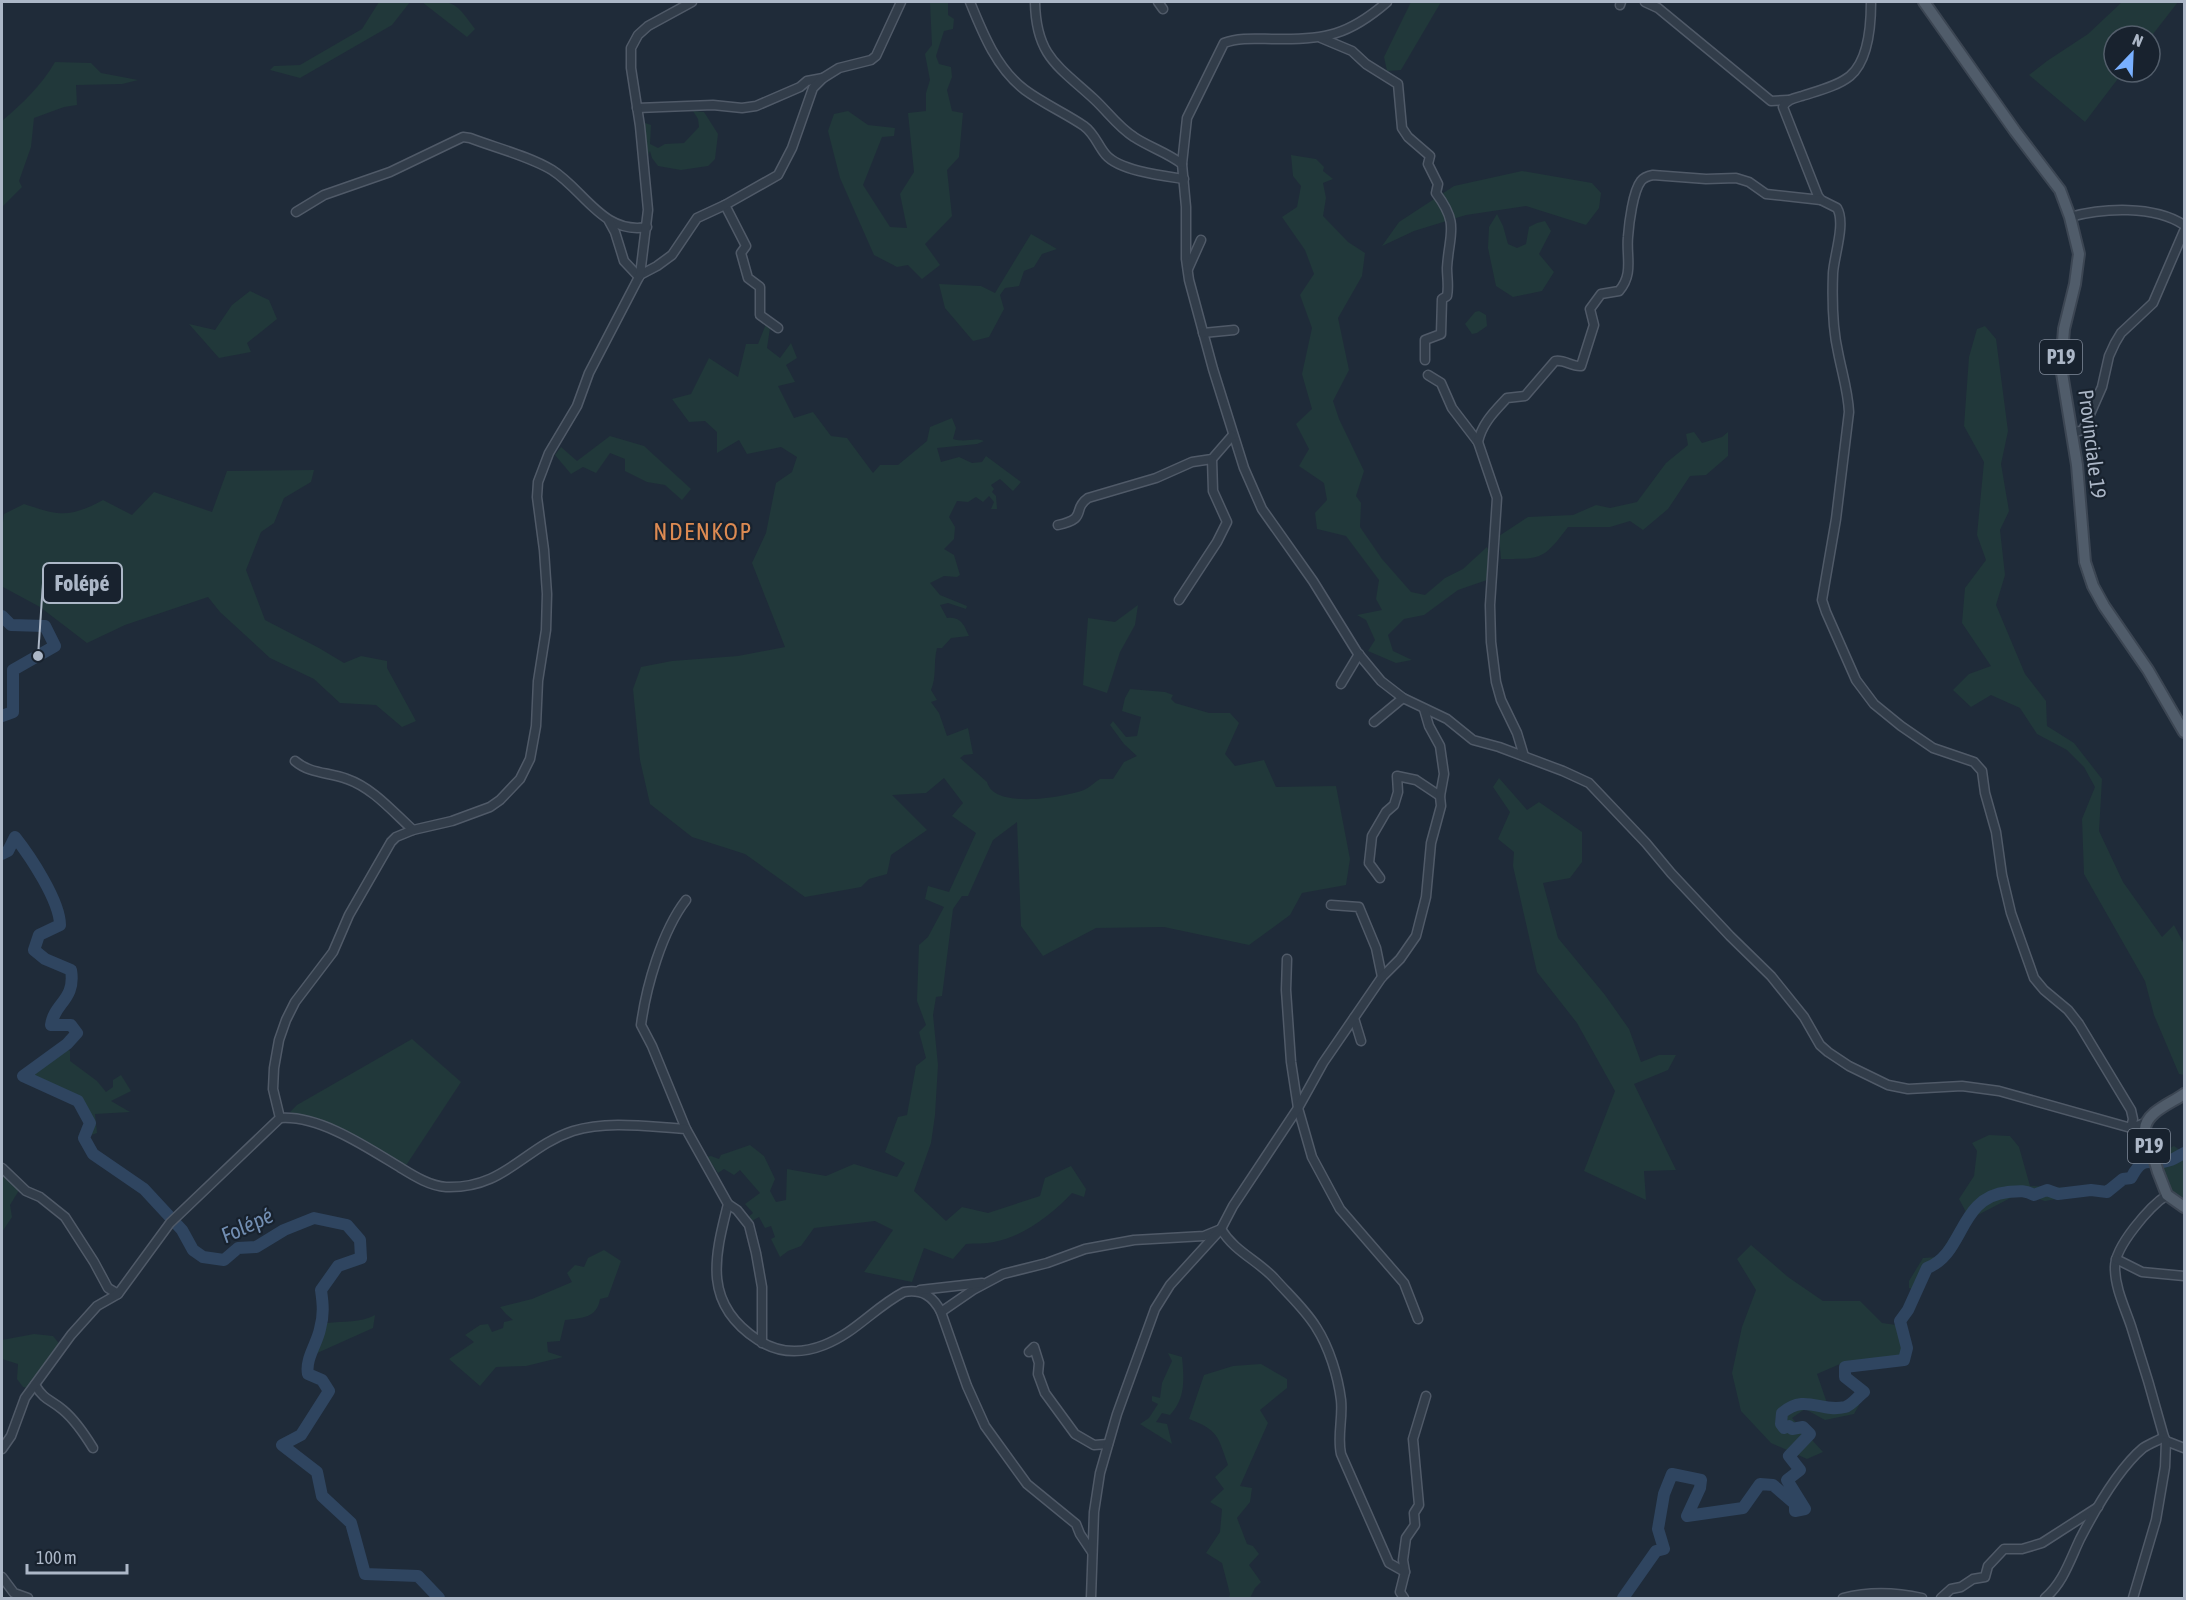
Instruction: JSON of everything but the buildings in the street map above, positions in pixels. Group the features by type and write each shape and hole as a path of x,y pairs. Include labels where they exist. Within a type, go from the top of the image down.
{"main road":[{"name":"Provinciale 19","path":"1924,2 2014,131 2060,190 2070,217 2079,254 2075,284 2064,329 2061,360 2080,495 2082,544 2093,586 2154,679 2184,732"},
{"name":"P19","path":"2167,1195 2149,1145 2145,1123 2151,1115 2184,1094"},
{"path":"2167,1195 2184,1207"}],"street":[{"path":"280,1118 273,1089 273,1068 288,1014 333,952 349,915 391,843 396,837 413,830 453,821 490,807 500,800 526,770 531,759 546,618 544,550 537,497 538,482 549,453 577,406 589,373 639,276 648,210 631,61 634,42 648,26 692,2"},
{"path":"639,276 672,255 697,218 725,206 778,175 792,148 810,95 823,78 839,68 871,60 876,56 901,2"},
{"path":"970,2 987,41 1016,83 1088,130 1113,161 1153,174 1184,179"},
{"path":"1035,2 1035,14 1042,43 1046,53 1057,66 1125,131 1182,164"},
{"path":"1387,2 1375,13 1343,32 1321,38 1247,39 1224,43 1187,118 1182,164 1188,269 1203,333 1232,436 1251,488 1262,509 1313,581 1359,654 1381,681 1402,698 1447,719 1473,740 1524,756 1579,778 1598,791 1685,889 1771,976 1804,1017 1820,1045 1849,1066 1888,1085 1908,1089 1962,1086 2000,1091 2131,1128 2145,1123"},
{"path":"1645,2 1658,8 1679,24 1771,101 1788,100 1852,75 1867,44 1870,32 1871,2"},
{"path":"1321,38 1352,51 1366,64 1398,84 1402,128 1408,137 1430,156 1428,164 1438,184 1437,193 1448,209 1452,231 1447,271 1449,282 1447,296 1442,299 1441,334 1425,340 1425,360"},
{"path":"637,108 756,106 791,91 807,81 823,78"},
{"path":"1788,100 1783,106 1821,200"},
{"path":"296,212 324,195 390,172 463,137 551,169 609,220 630,228 647,227"},
{"path":"1478,442 1487,421 1508,398 1525,396 1555,361 1561,360 1581,366 1594,325 1590,309 1602,294 1619,291 1626,282 1629,266 1628,236 1634,201 1638,186 1646,177 1653,175 1706,179 1736,178 1749,182 1766,194 1821,200 1835,207 1839,212 1840,228 1833,270 1832,320 1849,395 1849,412 1836,519 1823,590 1823,605 1856,680 1875,704 1900,726 1933,748 1974,762 1982,771 2011,913 2034,978 2044,990 2068,1010 2079,1024 2131,1110 2133,1119 2131,1128"},
{"path":"725,206 746,246 741,253 748,278 760,287 760,315 778,328"},
{"path":"2070,217 2128,210 2166,217 2184,225"},
{"path":"609,220 624,261 639,276"},
{"path":"2072,433 2083,430 2102,387 2109,356 2115,343 2121,333 2153,303 2184,231"},
{"path":"1188,269 1201,240"},
{"path":"1203,333 1234,330"},
{"path":"1428,375 1441,383 1452,408 1478,442 1497,498 1490,605 1491,642 1496,682 1501,700 1524,756"},
{"path":"1058,525 1072,522 1077,518 1081,505 1088,498 1156,478 1192,462 1212,459 1232,436"},
{"path":"1179,600 1217,542 1227,522 1213,491 1212,459"},
{"path":"1341,684 1359,654"},
{"path":"1374,722 1402,698"},
{"path":"1091,1599 1097,1487 1108,1444 1155,1310 1170,1285 1221,1228 1298,1108 1323,1063 1382,977 1416,936 1426,897 1432,835 1441,806 1440,796 1444,774 1442,751 1424,709"},
{"path":"295,761 305,768 358,784 378,797 413,830"},
{"path":"1380,878 1369,862 1372,836 1386,812 1395,805 1398,792 1397,776 1416,780 1440,796"},
{"path":"686,900 673,920 657,962 641,1025 657,1056 686,1129 728,1204 737,1210 749,1225 762,1287 762,1343"},
{"path":"1331,905 1359,907 1376,948 1382,977"},
{"path":"1287,959 1288,1036 1298,1108 1312,1157 1340,1209 1404,1283 1418,1319"},
{"path":"1354,1018 1361,1041"},
{"path":"2,1449 11,1436 21,1408 71,1335 97,1306 118,1294 173,1220 280,1118 304,1120 325,1128 361,1144 425,1181 444,1187 472,1185 500,1176 543,1146 580,1130 636,1126 686,1129"},
{"path":"2,1168 26,1191 40,1197 65,1217 108,1288 118,1294"},
{"path":"2133,1599 2156,1520 2165,1467 2165,1439 2122,1302 2115,1269 2116,1259 2124,1243 2145,1213 2167,1195"},
{"path":"728,1204 719,1234 717,1252 717,1268 726,1311 747,1333 762,1343 786,1352 823,1346 853,1329 900,1294 987,1282"},
{"path":"941,1312 987,1282 1010,1272 1047,1263 1085,1249 1146,1239 1204,1236 1221,1228"},
{"path":"1221,1228 1231,1243 1268,1271 1317,1327 1341,1396 1338,1439 1341,1454 1389,1563 1405,1572"},
{"path":"2116,1259 2142,1272 2184,1276"},
{"path":"917,1291 930,1297 941,1312 967,1386 985,1426 1028,1484 1076,1524 1092,1553"},
{"path":"1029,1352 1034,1347 1039,1363 1038,1374 1045,1393 1075,1434 1094,1445 1108,1444"},
{"path":"35,1385 42,1397 64,1410 93,1448"},
{"path":"1404,1599 1400,1592 1405,1572 1403,1560 1406,1538 1415,1525 1414,1513 1419,1505 1413,1439 1426,1396"},
{"path":"2045,1599 2051,1594 2066,1571 2099,1507 2134,1457 2146,1446 2165,1439 2184,1448"},
{"path":"1941,1599 1951,1589 1961,1587 1972,1579 1985,1577 1988,1566 2004,1549 2022,1549 2042,1543 2099,1507"},
{"path":"2,1576 14,1593 28,1599"},
{"path":"1843,1599 1859,1594 1887,1593 1922,1599"}],"green space":[{"path":"379,2 410,2 392,25 300,78 270,70 274,66 300,65 362,29"},
{"path":"422,2 442,2 454,5 475,29 467,37"},
{"path":"930,2 948,2 948,15 954,19 953,29 944,31 936,56 939,64 951,67 952,77 947,90 952,111 963,113 959,157 947,170 952,216 925,244 940,265 922,279 908,265 897,267 874,255 840,178 828,131 834,114 848,111 868,125 895,128 894,136 882,137 863,185 890,227 907,228 900,194 914,172 908,113 926,111 926,93 930,80 925,54 932,45"},
{"path":"1411,2 1441,2 1401,70 1387,71 1384,57"},
{"path":"2122,2 2178,2 2161,24 2102,24 2102,84 2114,84 2085,122 2029,75 2088,34"},
{"path":"55,62 91,63 101,73 138,80 122,84 76,85 77,105 64,107 34,118 31,147 19,181 22,187 2,207 2,121 31,94"},
{"path":"693,111 704,112 718,134 715,159 708,166 681,170 658,166 650,151 647,157 645,123 651,125 650,144 658,148 665,144 684,143 699,127 698,119"},
{"path":"1291,155 1316,159 1324,167 1323,171 1333,179 1323,183 1326,198 1323,216 1348,242 1365,253 1362,276 1338,318 1349,370 1333,401 1339,419 1364,471 1356,496 1361,503 1360,527 1382,559 1411,592 1425,595 1445,578 1463,569 1487,547 1493,565 1487,580 1458,590 1424,615 1404,619 1388,635 1393,651 1412,660 1396,663 1368,651 1375,640 1366,620 1357,615 1382,610 1376,599 1379,580 1346,536 1317,529 1315,513 1327,500 1324,483 1299,466 1309,449 1296,424 1312,409 1302,374 1312,328 1300,295 1314,274 1305,250 1282,217 1297,207 1301,186 1293,176"},
{"path":"1522,171 1592,183 1601,193 1599,208 1586,225 1526,206 1466,215 1414,231 1382,246 1399,222 1454,186"},
{"path":"1497,214 1508,244 1517,248 1526,244 1529,227 1537,223 1545,221 1551,231 1539,254 1554,272 1542,291 1513,297 1496,286 1488,248 1489,227"},
{"path":"1031,234 1057,249 1042,254 1034,267 1024,271 1019,286 1005,288 1000,295 1004,309 989,337 973,341 945,308 939,284 981,286 995,293"},
{"path":"250,291 269,300 277,319 247,343 251,352 219,358 189,324 215,330 232,305"},
{"path":"1479,311 1486,315 1487,326 1472,334 1465,324 1475,312"},
{"path":"766,324 770,328 767,348 780,358 791,343 797,358 786,365 795,382 778,386 794,418 813,412 831,436 847,438 873,473 880,465 898,465 927,441 930,427 952,418 956,428 953,439 984,441 977,444 937,448 941,462 959,457 972,463 982,462 986,456 1021,482 1013,491 1000,479 991,485 994,489 992,492 996,496 997,509 991,509 994,502 989,496 983,502 976,497 968,502 957,501 949,517 955,527 954,539 944,549 954,555 960,575 957,577 944,576 930,583 940,595 967,606 966,609 948,603 940,605 947,618 959,620 969,636 951,638 942,648 937,648 931,690 937,700 931,702 939,713 947,736 968,728 973,754 960,758 987,782 992,791 1016,799 1047,798 1084,790 1100,779 1113,779 1124,762 1137,756 1124,744 1110,725 1113,721 1126,737 1137,736 1141,717 1122,711 1130,689 1165,692 1173,695 1171,699 1175,703 1209,713 1230,713 1239,723 1225,754 1235,766 1264,760 1276,787 1336,786 1350,859 1346,885 1302,893 1290,915 1249,945 1164,927 1096,928 1043,956 1021,926 1017,822 993,840 968,896 962,896 953,909 942,996 936,997 933,1015 938,1065 935,1115 931,1143 914,1191 946,1221 962,1207 988,1213 1040,1196 1045,1178 1071,1166 1086,1189 1084,1197 1072,1193 1047,1216 1016,1235 994,1242 966,1244 953,1259 924,1248 912,1282 864,1272 893,1230 875,1221 814,1228 801,1246 780,1257 771,1239 775,1237 771,1226 765,1228 759,1217 750,1222 747,1218 753,1213 745,1204 760,1193 740,1170 734,1175 724,1169 718,1173 707,1157 719,1159 721,1155 750,1145 764,1156 775,1179 770,1191 776,1202 786,1200 787,1169 826,1176 854,1164 897,1177 905,1163 885,1152 898,1117 907,1115 916,1066 926,1058 919,1032 926,1025 917,1001 919,945 928,937 944,907 925,899 928,886 949,892 976,833 952,816 963,803 944,778 926,793 892,795 927,830 891,855 887,874 869,879 861,887 805,897 745,854 692,837 650,804 640,760 633,689 641,667 672,661 738,656 785,647 752,563 766,533 776,483 792,472 797,457 781,447 747,454 739,440 717,453 717,432 705,421 689,422 672,399 691,394 709,358 738,377 746,344 758,344"},
{"path":"1985,326 1996,339 2008,431 2001,464 2009,511 2000,530 2005,575 1996,605 2025,674 2046,701 2047,726 2074,743 2102,779 2099,831 2123,882 2162,937 2174,925 2184,944 2184,1075 2179,1074 2154,1015 2145,981 2084,874 2082,819 2095,787 2084,767 2067,750 2037,734 2020,708 1991,695 1971,707 1953,690 1969,674 1991,666 1962,623 1965,588 1986,560 1977,535 1984,462 1964,426 1969,357 1977,329"},
{"path":"1694,432 1702,443 1722,437 1728,432 1728,456 1706,475 1690,476 1668,509 1643,530 1630,521 1610,527 1568,527 1547,552 1534,558 1501,559 1499,536 1528,517 1573,515 1596,505 1610,508 1637,502 1666,463 1688,445 1686,434"},
{"path":"610,436 644,446 691,489 682,500 665,485 647,482 625,471 625,459 610,453 596,473 583,467 571,474 555,455 561,447 577,461"},
{"path":"314,470 311,482 284,498 274,523 261,532 246,570 265,620 344,663 361,656 387,661 387,668 416,721 402,727 376,705 340,703 314,679 270,658 220,612 208,597 125,625 87,643 40,607 3,587 4,514 24,504 64,513 81,510 103,500 132,515 154,492 212,512 227,471"},
{"path":"1138,605 1135,625 1120,652 1107,693 1083,685 1088,618 1115,622"},
{"path":"1499,778 1527,810 1539,802 1582,832 1582,862 1570,878 1543,883 1558,938 1605,995 1629,1029 1641,1062 1659,1055 1676,1055 1668,1070 1634,1084 1676,1170 1644,1171 1646,1200 1584,1171 1615,1091 1577,1023 1537,972 1513,866 1514,852 1498,839 1510,812 1493,787"},
{"path":"412,1039 461,1082 405,1167 362,1140 290,1112 297,1105"},
{"path":"63,1046 70,1051 70,1061 97,1081 106,1092 113,1087 113,1080 121,1075 131,1091 111,1101 130,1112 95,1114 97,1133 89,1136 89,1115 82,1099 46,1082 31,1082 29,1076 33,1069 49,1061"},
{"path":"1989,1135 2010,1136 2019,1147 2030,1186 2067,1188 2062,1198 2045,1201 2020,1193 1974,1217 1936,1263 1925,1263 1921,1275 1926,1280 1918,1291 1909,1288 1909,1281 1923,1258 1938,1257 1966,1212 1959,1199 1974,1176 1977,1151 1972,1143"},
{"path":"2174,1146 2184,1153 2184,1198 2170,1191 2154,1156"},
{"path":"2,1169 21,1187 10,1205 12,1217 2,1232"},
{"path":"1751,1245 1788,1277 1823,1301 1860,1301 1882,1323 1896,1325 1904,1348 1899,1358 1840,1364 1817,1374 1827,1403 1859,1405 1854,1414 1825,1420 1805,1409 1792,1418 1823,1452 1807,1459 1771,1443 1741,1411 1732,1373 1742,1327 1756,1290 1737,1259"},
{"path":"604,1250 621,1261 608,1297 600,1299 596,1310 588,1316 565,1320 560,1341 547,1342 548,1352 563,1357 526,1366 496,1367 480,1386 449,1359 474,1342 465,1335 480,1325 488,1324 492,1332 503,1328 504,1322 513,1320 500,1307 532,1299 572,1282 567,1273 575,1265 584,1267 588,1258"},
{"path":"375,1315 373,1328 315,1354 327,1323 358,1321"},
{"path":"34,1334 53,1336 61,1346 36,1390 23,1387 17,1379 18,1364 2,1359 2,1340"},
{"path":"1168,1353 1182,1357 1183,1388 1175,1409 1170,1415 1162,1413 1156,1422 1167,1424 1172,1444 1140,1424 1149,1418 1158,1404 1152,1401 1152,1396 1160,1398 1162,1383 1172,1361"},
{"path":"1261,1364 1287,1379 1287,1388 1260,1410 1268,1423 1240,1486 1252,1488 1250,1502 1237,1518 1247,1544 1253,1546 1259,1554 1249,1565 1261,1582 1250,1598 1229,1598 1222,1563 1206,1553 1220,1532 1222,1509 1210,1502 1224,1489 1215,1477 1228,1465 1216,1435 1189,1419 1204,1375 1233,1366"}],"waterway":[{"name":"Folépé","path":"2,616 11,625 45,626 55,646 13,670 13,712 2,716"},
{"name":"Folépé","path":"2,854 8,851 15,837 50,892 59,915 60,925 39,935 34,950 45,959 71,970 72,980 68,995 56,1011 51,1025 71,1025 77,1033 67,1044 23,1076 78,1101 90,1123 84,1138 93,1154 144,1189 182,1230 193,1250 203,1257 224,1260 238,1248 256,1247 284,1230 314,1218 347,1225 360,1240 361,1258 338,1266 321,1290 322,1319 310,1357 308,1374 322,1380 329,1391 301,1435 282,1445 317,1472 322,1496 351,1523 365,1574 418,1576 439,1598"},
{"path":"1623,1598 1656,1551 1664,1549 1658,1529 1664,1494 1672,1474 1701,1480 1700,1488 1687,1516 1743,1508 1760,1484 1773,1485 1795,1504 1795,1511 1805,1509 1787,1480 1800,1470 1789,1456 1810,1434 1803,1427 1784,1428 1781,1424 1782,1413 1798,1404 1828,1408 1848,1406 1864,1392 1845,1377 1845,1367 1904,1360 1907,1348 1900,1321 1908,1310 1927,1268 1949,1251 1970,1215 1980,1204 1992,1196 2008,1192 2019,1191 2034,1195 2047,1190 2058,1194 2091,1190 2107,1192 2123,1179 2131,1178 2140,1165 2148,1162 2164,1162 2184,1153"}],"place":[{"name":"Folépé","path":"38,656"}],"district":[{"name":"NDENKOP","path":"703,532"}]}
